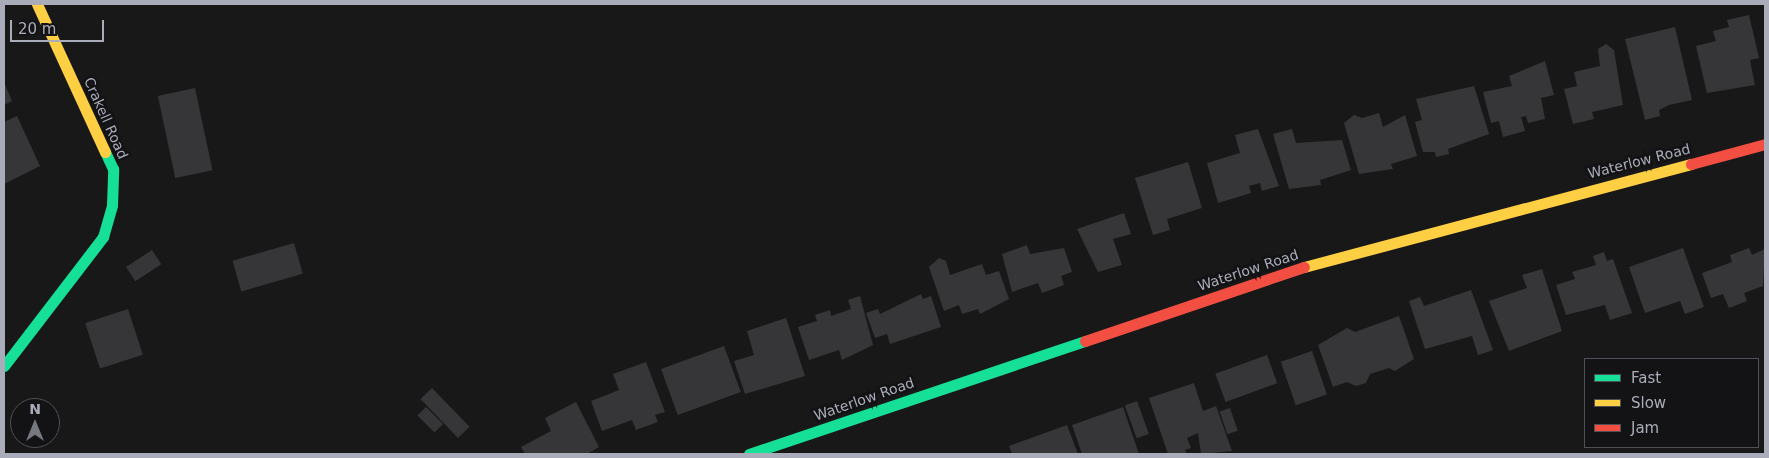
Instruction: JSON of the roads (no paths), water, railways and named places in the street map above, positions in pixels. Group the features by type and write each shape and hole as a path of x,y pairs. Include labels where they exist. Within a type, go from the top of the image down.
{"street":[{"name":"Crakell Road","path":"4,366 102,237 112,205 113,170 37,4"},
{"name":"Waterlow Road","path":"749,454 1324,260 1765,144"}]}
